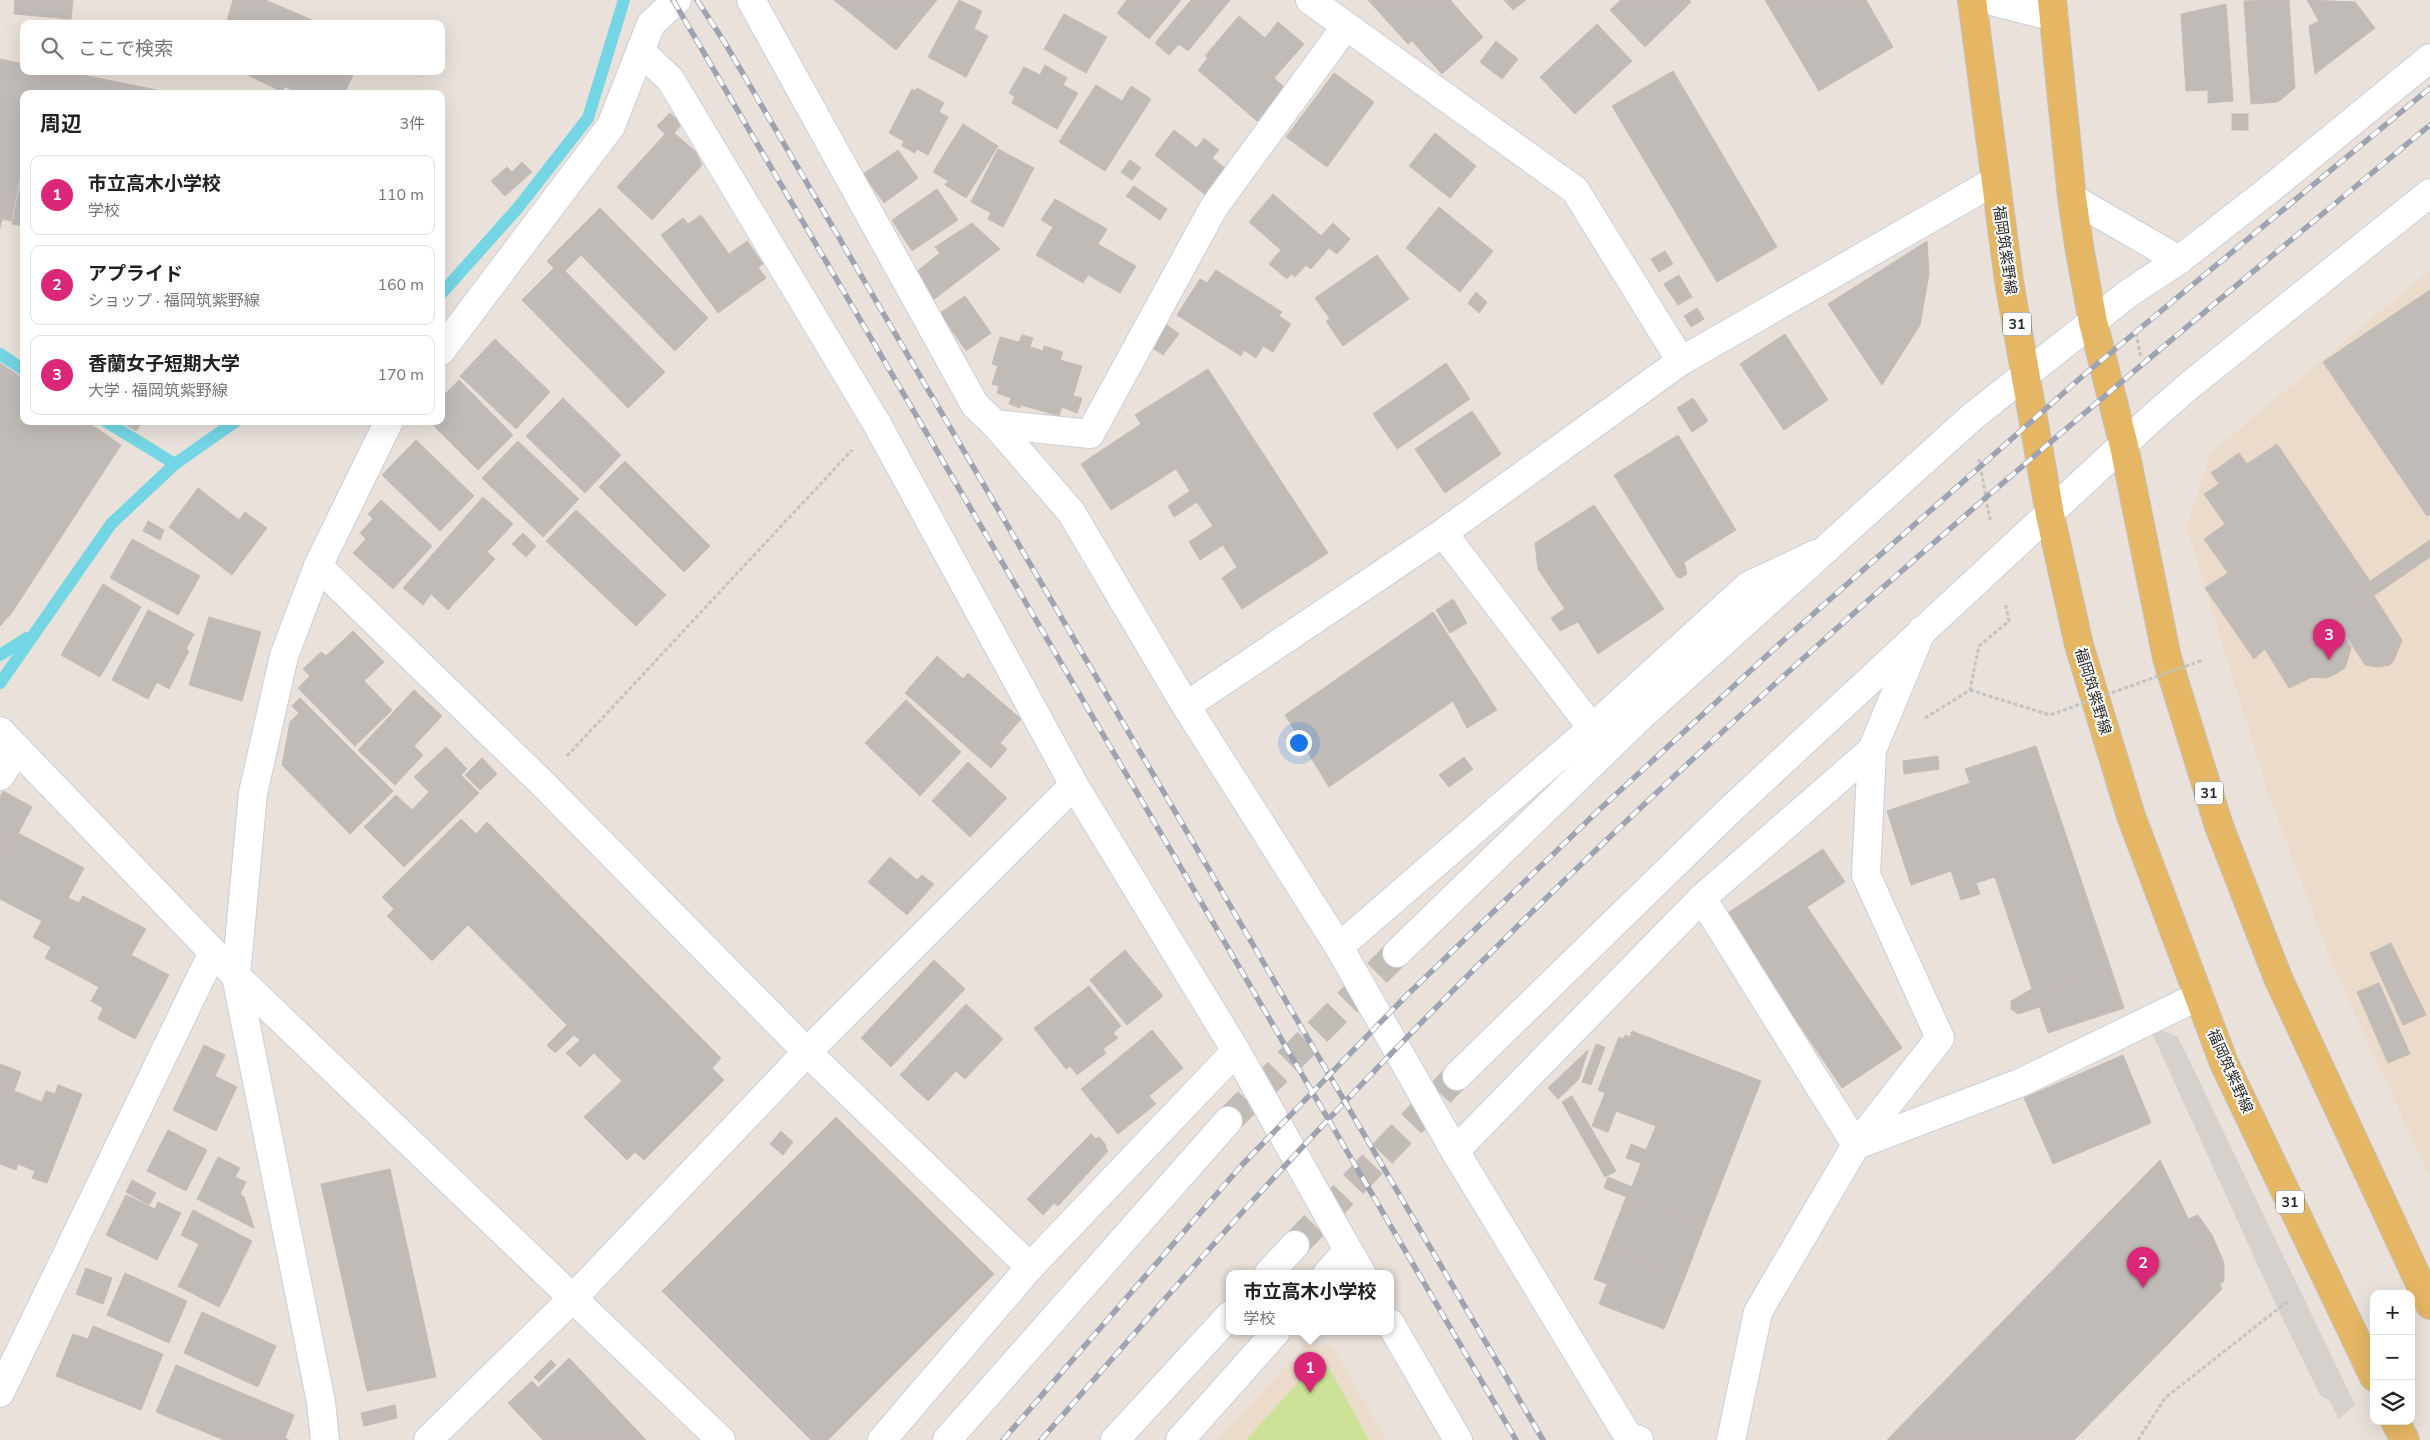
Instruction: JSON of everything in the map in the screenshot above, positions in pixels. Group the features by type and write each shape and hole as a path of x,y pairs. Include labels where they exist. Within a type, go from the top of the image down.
{"main road":[{"name":"福岡筑紫野線","path":"1972,0 1995,181 2025,374 2050,515 2079,646 2126,797 2224,1063 2370,1369"},
{"name":"31","path":"2053,9 2072,198 2093,322 2124,446 2167,658 2219,826 2278,978 2429,1299"},
{"path":"2398,1425 2404,1440"}],"street":[{"path":"445,347 611,126 651,24 677,0"},
{"path":"750,0 975,405 995,424 1071,512 1186,706 1339,947 1455,1151 1628,1436 1639,1440"},
{"path":"1310,0 1575,190 1682,361"},
{"path":"1987,0 2053,9"},
{"path":"995,424 1090,434 1214,207 1346,26"},
{"path":"641,52 670,79 877,424 1074,785 1236,1051 1360,1270"},
{"path":"1397,953 1640,717 1798,572 1828,548 1972,417 2129,293 2179,260 2430,58"},
{"path":"1186,706 1444,533 1682,361 1995,181"},
{"path":"1457,1076 1730,810 1922,630 2190,385 2336,271 2430,193"},
{"path":"2072,198 2179,260"},
{"path":"325,1440 322,1402 236,976 252,793 284,656 318,566 387,425"},
{"path":"1444,533 1592,728"},
{"path":"1339,947 1592,728 1748,586 1828,548"},
{"path":"318,566 542,782 807,1052 1030,1267"},
{"path":"1731,1440 1758,1312 1856,1145 1940,1038 1866,875 1872,750 1922,630"},
{"path":"0,776 9,740"},
{"path":"9,740 236,976 574,1296 721,1440"},
{"path":"1455,1151 1702,898 1872,750"},
{"path":"428,1440 574,1296 807,1052 1074,785"},
{"path":"1702,898 1856,1145"},
{"path":"0,1393 214,952"},
{"path":"1856,1145 2022,1082 2198,996"},
{"path":"882,1440 1030,1267 1236,1051"},
{"path":"947,1440 1228,1122"},
{"path":"1272,1270 1295,1245"},
{"path":"1330,1270 1348,1250"},
{"path":"1115,1440 1226,1319"},
{"path":"1394,1329 1458,1440"},
{"path":"1180,1440 1273,1335"}],"path":[{"path":"542,782 877,424"},
{"path":"1970,690 2050,714 2203,660"},
{"path":"2138,1440 2165,1398 2288,1300"}],"shaded area":[{"path":"2430,270 2430,1177 2332,963 2268,792 2187,527 2211,453"},
{"path":"2162,1030 2178,1037 2372,1440 2348,1440 2330,1401 2320,1395 2275,1303 2151,1031"},
{"path":"1306,1345 1332,1346 1386,1440 1217,1440"}],"green space":[{"path":"1327,1364 1369,1440 1246,1440 1313,1366"}],"pier":[{"path":"2430,1346 2430,1440 2348,1440 2338,1419 2370,1393 2370,1425 2415,1425 2415,1357"}],"building":[{"path":"15,0 73,0 71,19 14,14"},
{"path":"233,0 265,0 312,20 227,20"},
{"path":"834,0 937,0 896,50"},
{"path":"959,0 982,11 974,29 988,36 966,77 928,57"},
{"path":"1127,0 1181,0 1149,39 1117,13"},
{"path":"1191,0 1230,0 1188,51 1179,44 1169,55 1155,43"},
{"path":"1368,0 1452,0 1483,37 1442,74 1412,41 1408,44"},
{"path":"1504,0 1526,0 1513,10"},
{"path":"1621,0 1689,0 1691,2 1645,47 1610,10"},
{"path":"1765,0 1866,0 1893,47 1819,91"},
{"path":"2289,0 2295,88 2278,102 2251,104 2244,1"},
{"path":"2307,0 2355,2 2375,28 2315,74 2309,26 2319,21"},
{"path":"2226,4 2233,101 2208,103 2208,90 2186,91 2181,14"},
{"path":"1064,14 1107,37 1086,73 1044,49"},
{"path":"1239,16 1265,38 1278,22 1304,44 1274,78 1285,88 1257,121 1198,70 1208,58 1205,56"},
{"path":"1597,24 1632,61 1575,114 1540,77"},
{"path":"1496,41 1518,59 1502,79 1480,62"},
{"path":"0,59 20,63 20,75 82,75 157,90 20,90 20,177 11,221 2,219 0,228"},
{"path":"1045,65 1067,78 1063,85 1078,93 1057,129 1012,103 1015,97 1009,93 1024,67 1040,75"},
{"path":"1673,71 1777,247 1717,282 1612,106"},
{"path":"1334,73 1374,102 1327,167 1286,137"},
{"path":"248,75 290,75 283,90 278,90"},
{"path":"290,75 353,75 346,90 292,90 284,86"},
{"path":"1096,85 1122,101 1131,86 1151,99 1105,171 1059,142"},
{"path":"917,88 944,103 939,112 948,117 928,155 917,149 915,153 902,146 904,141 889,133 912,89 915,91"},
{"path":"670,113 682,124 674,133 695,151 702,165 652,220 617,187 665,134 657,126"},
{"path":"2232,114 2248,114 2248,130 2232,130"},
{"path":"963,124 998,146 966,198 945,185 948,181 933,172"},
{"path":"1174,130 1197,148 1204,138 1219,150 1212,158 1229,171 1208,197 1155,155"},
{"path":"1435,133 1476,166 1450,198 1409,166"},
{"path":"998,149 1034,168 1003,227 988,219 991,213 971,202"},
{"path":"898,150 918,178 884,203 863,174"},
{"path":"1130,160 1141,168 1132,180 1121,172"},
{"path":"522,162 532,172 505,196 491,181 507,167 512,172"},
{"path":"20,185 20,225 12,224"},
{"path":"1134,186 1167,209 1160,220 1126,196"},
{"path":"937,189 958,220 912,251 892,220"},
{"path":"1273,194 1321,236 1333,223 1350,239 1337,254 1329,248 1311,269 1306,265 1295,277 1291,274 1287,279 1269,264 1281,250 1249,222"},
{"path":"1055,199 1107,229 1098,244 1136,266 1120,293 1088,275 1083,283 1036,255 1053,227 1041,220"},
{"path":"1439,207 1493,251 1460,292 1406,248"},
{"path":"600,208 708,318 675,351 581,255 565,271 665,372 628,408 522,300 554,268 547,261"},
{"path":"701,215 729,254 747,241 763,264 758,267 766,278 718,313 661,235 683,218 688,224"},
{"path":"972,223 1000,249 933,300 915,273 940,253 935,247"},
{"path":"1927,241 1929,274 1920,325 1882,385 1828,304"},
{"path":"1665,251 1673,264 1659,272 1651,259"},
{"path":"1377,255 1409,299 1343,346 1326,321 1330,319 1315,298"},
{"path":"1216,270 1282,312 1279,316 1291,324 1273,352 1263,346 1256,358 1244,350 1241,356 1177,315 1200,279 1207,283"},
{"path":"1679,275 1692,297 1678,305 1664,284"},
{"path":"2430,290 2430,514 2427,516 2323,362"},
{"path":"1476,292 1487,302 1479,313 1468,303"},
{"path":"965,296 991,333 966,351 940,313"},
{"path":"1697,308 1704,319 1691,327 1684,316"},
{"path":"1167,325 1179,334 1163,355 1151,347"},
{"path":"1785,334 1828,400 1784,430 1740,364"},
{"path":"1022,335 1033,338 1030,347 1043,351 1044,346 1063,352 1060,360 1082,366 1073,396 1082,398 1077,413 1062,407 1059,416 1021,405 1020,408 1009,404 1011,398 997,393 999,386 992,384 998,366 992,364 1000,337 1019,342"},
{"path":"495,339 550,392 516,429 460,376"},
{"path":"0,363 20,376 20,425 92,425 121,445 11,614 0,626"},
{"path":"1446,363 1470,399 1397,449 1373,414"},
{"path":"1208,369 1328,553 1242,609 1222,578 1237,567 1223,545 1200,560 1189,542 1213,526 1197,502 1174,517 1168,506 1190,491 1176,469 1111,510 1081,464 1141,424 1135,415"},
{"path":"459,380 513,435 478,470 433,425 445,425 445,394"},
{"path":"563,398 621,455 585,493 526,436"},
{"path":"1693,398 1708,421 1692,432 1677,408"},
{"path":"1472,411 1501,454 1445,493 1415,449"},
{"path":"126,425 140,425 136,431"},
{"path":"1678,435 1736,530 1684,562 1687,574 1681,578 1677,577 1614,475"},
{"path":"416,440 474,496 440,531 382,475"},
{"path":"518,441 579,499 543,537 482,478"},
{"path":"2277,444 2370,581 2331,608 2351,648 2345,668 2326,678 2312,677 2289,688 2265,649 2254,659 2205,588 2228,573 2204,539 2225,524 2204,494 2219,484 2211,473 2239,453 2247,464"},
{"path":"625,461 710,546 684,572 599,487"},
{"path":"198,488 239,520 245,512 267,528 232,575 169,527"},
{"path":"483,497 513,524 487,552 495,559 448,610 431,594 423,605 403,588"},
{"path":"381,500 432,546 393,589 353,553 366,539 360,533 373,519 368,514"},
{"path":"1594,505 1664,609 1598,654 1578,622 1560,631 1551,618 1565,609 1538,569 1535,543"},
{"path":"576,510 666,595 636,626 546,541"},
{"path":"148,521 164,530 160,540 143,531"},
{"path":"523,533 536,546 526,557 512,544"},
{"path":"132,539 200,576 178,615 110,578"},
{"path":"2430,540 2430,557 2337,621 2331,608"},
{"path":"103,584 141,607 100,677 61,655"},
{"path":"2374,596 2402,640 2390,665 2378,667 2365,665 2337,621"},
{"path":"1453,599 1467,623 1450,633 1436,610"},
{"path":"148,610 194,634 186,649 189,651 169,689 157,682 148,699 112,680"},
{"path":"1433,612 1497,710 1467,728 1453,701 1329,787 1285,715"},
{"path":"209,617 261,632 242,701 189,685"},
{"path":"353,631 384,662 364,681 392,710 355,746 298,688 310,676 303,669 321,652 326,656"},
{"path":"937,656 963,679 968,673 1021,719 1000,743 1007,749 991,768 905,693"},
{"path":"414,690 442,716 414,746 423,755 395,785 358,750"},
{"path":"300,698 393,791 350,834 282,765 290,722 299,713 292,706"},
{"path":"906,700 961,752 920,796 865,743"},
{"path":"2036,746 2111,969 2048,989 2052,1003 2018,1014 2011,1009 2011,1001 2032,989 1995,877 1976,883 1980,894 1961,900 1951,871 1911,885 1887,811 1970,783 1965,769"},
{"path":"446,747 467,769 461,775 479,793 404,867 364,827 396,795 412,810 429,792 414,777"},
{"path":"1938,756 1939,769 1904,774 1903,761"},
{"path":"1464,757 1473,769 1449,787 1439,775"},
{"path":"482,758 497,774 480,790 465,775"},
{"path":"968,762 1007,798 970,837 932,801"},
{"path":"3,791 32,807 0,868 0,797"},
{"path":"461,819 476,834 487,822 721,1058 712,1068 724,1080 644,1160 635,1152 627,1160 584,1117 622,1081 594,1053 580,1067 566,1053 580,1040 574,1035 555,1053 547,1045 567,1025 468,925 432,961 387,916 394,909 382,897"},
{"path":"18,833 84,868 68,898 79,903 83,896 146,929 131,955 169,975 135,1039 98,1019 103,1008 91,1001 99,987 45,958 51,947 33,937 42,921 0,899 0,868"},
{"path":"1823,849 1845,882 1807,907 1902,1048 1842,1088 1725,915"},
{"path":"890,857 917,880 922,875 934,884 907,915 868,882"},
{"path":"2391,943 2426,1015 2403,1025 2370,953"},
{"path":"1125,950 1163,996 1127,1025 1090,980"},
{"path":"934,960 965,989 891,1067 861,1038"},
{"path":"2111,969 2124,1008 2048,1033 2040,1008 2052,1003 2048,989"},
{"path":"2379,983 2410,1054 2388,1063 2357,992"},
{"path":"1089,986 1121,1026 1113,1033 1118,1038 1103,1049 1106,1053 1077,1075 1070,1066 1066,1069 1034,1028"},
{"path":"966,1004 1003,1039 965,1079 956,1071 928,1101 900,1075"},
{"path":"1152,1030 1183,1068 1149,1096 1156,1104 1118,1134 1081,1089"},
{"path":"1632,1031 1761,1081 1704,1227 1604,1188 1608,1177 1632,1187 1641,1163 1626,1158 1631,1144 1646,1150 1656,1126 1616,1111 1608,1132 1592,1126 1605,1093 1598,1090 1619,1037 1623,1039 1625,1035 1630,1037"},
{"path":"1596,1044 1605,1047 1591,1085 1582,1082"},
{"path":"204,1045 225,1055 215,1076 237,1087 216,1131 173,1110"},
{"path":"1588,1050 1579,1079 1558,1099 1548,1088"},
{"path":"2123,1055 2151,1123 2053,1164 2024,1098"},
{"path":"0,1064 21,1072 14,1091 42,1102 46,1091 55,1094 58,1085 82,1094 47,1183 32,1178 35,1171 18,1164 16,1170 0,1164"},
{"path":"1572,1096 1616,1171 1605,1177 1562,1102"},
{"path":"836,1117 994,1274 828,1440 811,1440 662,1291"},
{"path":"168,1130 207,1150 186,1191 147,1171"},
{"path":"781,1131 793,1142 783,1155 770,1144"},
{"path":"1091,1134 1096,1139 1099,1137 1106,1145 1105,1147 1108,1151 1058,1206 1054,1203 1043,1215 1027,1199"},
{"path":"218,1157 240,1168 235,1177 246,1182 240,1194 244,1197 254,1228 197,1199"},
{"path":"2160,1160 2222,1289 2074,1440 1887,1440"},
{"path":"390,1169 436,1377 367,1391 321,1184"},
{"path":"132,1180 156,1193 149,1205 126,1192"},
{"path":"126,1195 155,1209 158,1202 181,1213 157,1260 106,1235"},
{"path":"1626,1197 1704,1227 1685,1277 1607,1246"},
{"path":"193,1210 252,1241 226,1294 185,1273 199,1244 181,1235"},
{"path":"2198,1215 2212,1235 2224,1263 2224,1281 2220,1284 2188,1219"},
{"path":"1607,1246 1685,1277 1664,1329 1599,1304 1607,1284 1594,1279"},
{"path":"86,1268 112,1278 103,1304 76,1294"},
{"path":"125,1273 187,1301 169,1343 107,1315"},
{"path":"185,1273 226,1294 219,1307 178,1286"},
{"path":"202,1312 276,1346 258,1387 184,1353"},
{"path":"93,1326 163,1354 141,1410 56,1376 73,1334 88,1339"},
{"path":"569,1358 646,1440 543,1440 508,1403 532,1381 538,1388"},
{"path":"551,1360 556,1365 539,1382 534,1377"},
{"path":"176,1365 294,1415 285,1438 289,1440 224,1440 156,1412"},
{"path":"395,1405 397,1418 364,1426 361,1413"}],"waterway":[{"path":"445,290 517,209 588,118 624,0"},
{"path":"0,354 20,367"},
{"path":"112,425 175,464"},
{"path":"0,683 111,524 175,464 230,425"},
{"path":"0,655 27,638"}],"tunnel":[{"path":"1228,1121 1397,953"},
{"path":"1295,1245 1457,1076"}],"railway":[{"path":"673,0 1516,1440"},
{"path":"697,0 725,43 1543,1440"},
{"path":"1003,1440 1241,1166 1405,997 1600,809 1785,639 2085,374 2430,88"},
{"path":"1041,1440 1230,1225 1340,1107 1466,978 1595,851 1696,756 1901,571 2111,391 2430,125"}],"place":[{"name":"香蘭女子短期大学","path":"2329,660"},
{"name":"アプライド","path":"2143,1288"},
{"name":"市立高木小学校","path":"1310,1393"}]}
